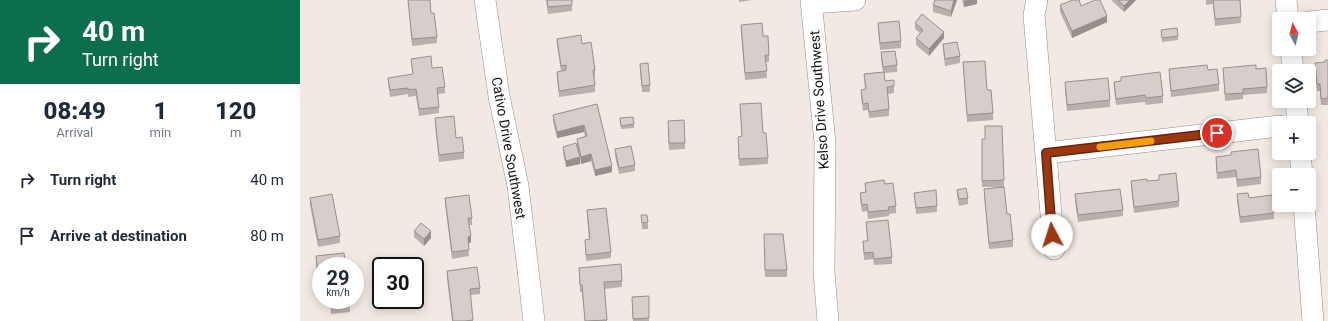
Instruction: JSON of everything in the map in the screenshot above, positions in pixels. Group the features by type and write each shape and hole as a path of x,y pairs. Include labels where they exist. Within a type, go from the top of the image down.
{"street":[{"name":"Cativo Drive Southwest","path":"485,0 499,96 518,186 534,321"},
{"path":"812,2 855,0"},
{"path":"1038,0 1034,15 1054,249"},
{"path":"1286,0 1287,12"},
{"name":"Kelso Drive Southwest","path":"812,2 825,143 824,272 828,321"},
{"path":"1316,21 1328,20"},
{"path":"1046,159 1272,127"},
{"path":"1305,212 1313,321"}],"building":[{"path":"408,0 430,0 431,13 434,13 437,37 412,39"},
{"path":"547,0 572,0 572,5 548,7"},
{"path":"935,0 954,0 951,11 933,5"},
{"path":"1073,0 1079,0 1081,6 1095,0 1100,0 1107,16 1072,31 1060,5"},
{"path":"1118,0 1130,0 1124,6"},
{"path":"1213,0 1240,0 1241,17 1215,19"},
{"path":"922,14 944,32 929,49 916,38 923,30 915,23"},
{"path":"899,21 901,41 880,43 878,23"},
{"path":"762,23 763,36 768,36 769,55 765,55 767,71 745,73 741,25"},
{"path":"1177,28 1178,36 1162,38 1161,30"},
{"path":"581,35 582,44 591,42 595,70 593,70 595,85 559,91 557,72 566,70 566,65 561,66 557,39"},
{"path":"957,42 960,56 945,59 943,44"},
{"path":"895,51 897,65 883,67 881,52"},
{"path":"431,56 432,68 442,67 445,87 437,88 439,107 419,109 416,89 408,90 408,88 390,90 388,78 413,74 411,59"},
{"path":"1325,60 1328,60 1328,98 1321,99 1320,84 1317,84 1315,63 1325,62"},
{"path":"985,61 987,90 991,90 993,113 967,115 963,62"},
{"path":"648,63 650,85 642,86 640,64"},
{"path":"1207,65 1208,70 1217,69 1219,84 1171,91 1169,69"},
{"path":"1256,65 1256,69 1266,68 1267,87 1243,89 1243,93 1225,94 1223,68"},
{"path":"884,72 885,81 894,80 894,86 887,87 889,109 869,112 868,103 863,104 861,90 866,89 864,74"},
{"path":"1160,72 1163,96 1146,98 1145,95 1116,99 1114,82 1121,81 1121,77"},
{"path":"1108,78 1110,100 1067,105 1065,82"},
{"path":"761,103 763,133 766,133 768,158 739,159 738,137 742,136 740,104"},
{"path":"597,104 612,166 595,170 591,154 581,157 577,139 587,136 584,125 557,132 553,115"},
{"path":"454,116 456,138 462,137 464,152 439,155 435,118"},
{"path":"633,117 634,124 621,126 620,118"},
{"path":"684,120 685,143 669,143 668,121"},
{"path":"985,126 1002,126 1004,180 982,181 982,139 985,139"},
{"path":"576,143 580,157 566,161 563,147"},
{"path":"631,146 635,165 619,168 615,149"},
{"path":"1258,149 1261,177 1237,180 1236,170 1217,173 1216,157 1231,155 1231,152"},
{"path":"1176,173 1179,201 1134,207 1131,181 1147,179 1147,181 1159,180 1159,175"},
{"path":"884,180 885,184 893,183 896,206 888,207 889,210 868,212 867,204 862,205 860,193 866,192 865,183"},
{"path":"1004,187 1007,214 1010,214 1013,240 989,243 984,189"},
{"path":"966,188 968,198 959,199 957,190"},
{"path":"1120,189 1123,210 1078,215 1075,194"},
{"path":"936,190 937,206 916,208 914,193"},
{"path":"1248,193 1249,198 1272,195 1272,212 1274,213 1240,217 1237,194"},
{"path":"332,194 340,236 318,240 310,198"},
{"path":"469,195 472,218 468,218 471,236 468,237 469,250 452,252 445,198"},
{"path":"606,208 611,252 586,255 585,240 590,239 587,210"},
{"path":"641,215 647,215 648,222 642,223"},
{"path":"888,220 892,257 874,259 873,252 864,253 863,241 868,241 866,222"},
{"path":"421,223 431,231 424,239 414,231"},
{"path":"764,234 783,234 787,270 765,270"},
{"path":"344,253 345,257 316,257"},
{"path":"621,264 622,281 604,282 607,320 585,321 579,268"},
{"path":"477,267 480,288 470,289 473,320 453,321 447,271"},
{"path":"649,296 649,318 633,319 632,297"}],"slow traffic":[{"path":"1100,147 1151,141"}],"route":[{"path":"1052,235 1046,153 1217,133"}]}
